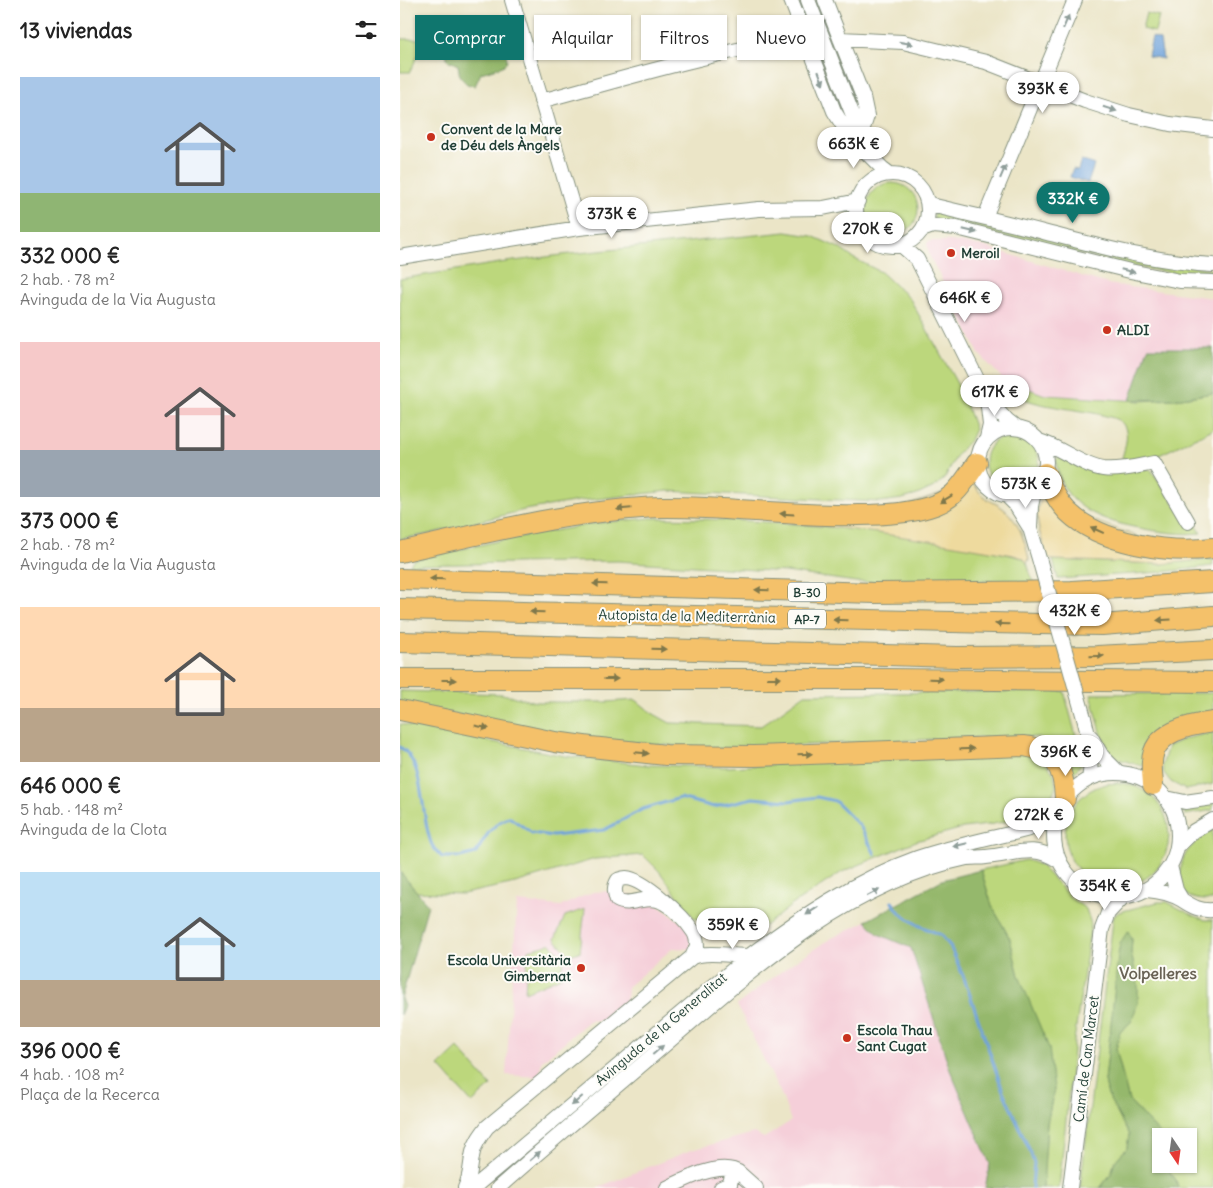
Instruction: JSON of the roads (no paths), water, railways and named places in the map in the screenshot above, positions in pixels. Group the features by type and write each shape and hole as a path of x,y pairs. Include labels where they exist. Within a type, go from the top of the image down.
{"highway":[{"path":"400,552 571,516 635,508 689,507 834,516 906,512 931,506 949,498 962,486 977,462"},
{"path":"1042,474 1059,502 1068,512 1080,522 1107,535 1164,549 1213,548"},
{"path":"1143,545 1184,546 1213,542"},
{"name":"B-30","path":"400,579 806,592 1072,591 1213,582"},
{"path":"562,613 755,605 1099,602 1213,595"},
{"name":"Autopista de la Mediterrània","path":"400,610 1040,624 1102,624 1213,616"},
{"path":"400,642 948,656 1097,656 1213,650"},
{"path":"1161,654 1213,655"},
{"path":"400,679 868,678 1213,682"},
{"path":"400,710 555,742 666,755 754,756 1024,746 1039,749 1058,764 1064,779 1065,799"},
{"path":"1160,792 1152,762 1159,743 1175,731 1213,722"}],"street":[{"path":"512,0 578,228"},
{"path":"790,0 796,15"},
{"path":"808,0 868,154 869,182"},
{"path":"825,0 863,97 867,116 860,134"},
{"path":"985,217 1075,0"},
{"path":"840,39 903,42 986,62 1040,84 1129,115 1170,124 1213,128"},
{"path":"541,100 737,50"},
{"path":"814,60 834,111 842,124 860,134"},
{"path":"868,154 890,174"},
{"path":"917,259 918,234 928,215 928,203 924,192 916,183 902,175 890,174 878,177 869,182 863,189 856,209 858,221 865,234 876,242 887,245 901,245 918,234 933,226 957,228 1130,271 1180,281 1213,282"},
{"path":"400,257 578,228 759,209 823,208 858,201"},
{"path":"928,203 1133,255 1182,264 1213,265"},
{"path":"823,208 847,215 858,221"},
{"path":"901,245 917,259 987,400 1007,421 1016,428 1031,434 1039,441 1044,451 1042,474 1022,495 1006,496 996,493 984,483 979,474 977,462 990,425 987,400"},
{"path":"987,438 1002,430 1016,428"},
{"path":"1039,441 1051,444 1096,467 1104,469 1154,463 1188,522"},
{"path":"1030,528 1031,506 1050,455 1053,452 1065,452"},
{"path":"1006,496 1015,504 1030,528 1040,562 1085,724 1091,760 1089,779"},
{"path":"1085,724 1102,756 1120,773"},
{"path":"1160,792 1172,808 1179,835 1178,847 1170,866 1162,878 1147,890 1133,896 1109,898 1092,893 1072,880 1059,861 1053,838 1056,817 1065,799 1074,789 1089,779 1104,774 1120,773 1136,776 1160,792 1185,802 1213,798"},
{"name":"Avinguda de la Generalitat","path":"473,1188 748,956 786,927 856,885 916,858 1032,828 1056,817"},
{"path":"1178,847 1194,831 1213,820"},
{"name":"Avinguda de la Generalitat","path":"498,1188 723,995 787,944 830,916 907,877 969,858 986,858 1030,850 1050,854 1059,861"},
{"path":"1170,866 1176,890 1182,900"},
{"path":"1147,890 1166,893 1195,908 1213,910"},
{"name":"Camí de Can Marcet","path":"1070,1188 1102,929 1100,909 1092,893"},
{"name":"Camí de Can Marcet","path":"1102,929 1108,913 1123,897"},
{"path":"465,1188 471,1169 473,1152 479,1137 487,1128 692,957 696,950 694,931 672,908"},
{"path":"692,957 708,953 748,956"},
{"path":"667,1188 715,1169 726,1168 738,1172 756,1188"},
{"path":"721,1188 730,1184 733,1170"}],"water":[{"path":"1152,37 1160,40 1163,59 1148,56"},
{"path":"1081,160 1094,165 1088,183 1070,177 1073,169 1078,170"}],"waterway":[{"path":"400,747 408,754 414,765 428,834 436,851 442,857 460,857 476,853 493,827 509,817 532,833 553,836 604,830 643,809 680,798 714,807 753,798 788,801 817,797 835,801 860,826 875,854"},
{"path":"892,902 901,914 918,925 941,935 950,946 964,978 1003,1091 1030,1151 1034,1163 1032,1188"}],"place":[{"name":"Convent de la Mare de Déu dels Àngels","path":"431,137"},
{"name":"Meroil","path":"951,253"},
{"name":"ALDI","path":"1107,330"},
{"name":"Escola Universitària Gimbernat","path":"581,968"},
{"name":"Escola Thau Sant Cugat","path":"847,1038"}],"district":[{"name":"Volpelleres","path":"1158,973"}]}
